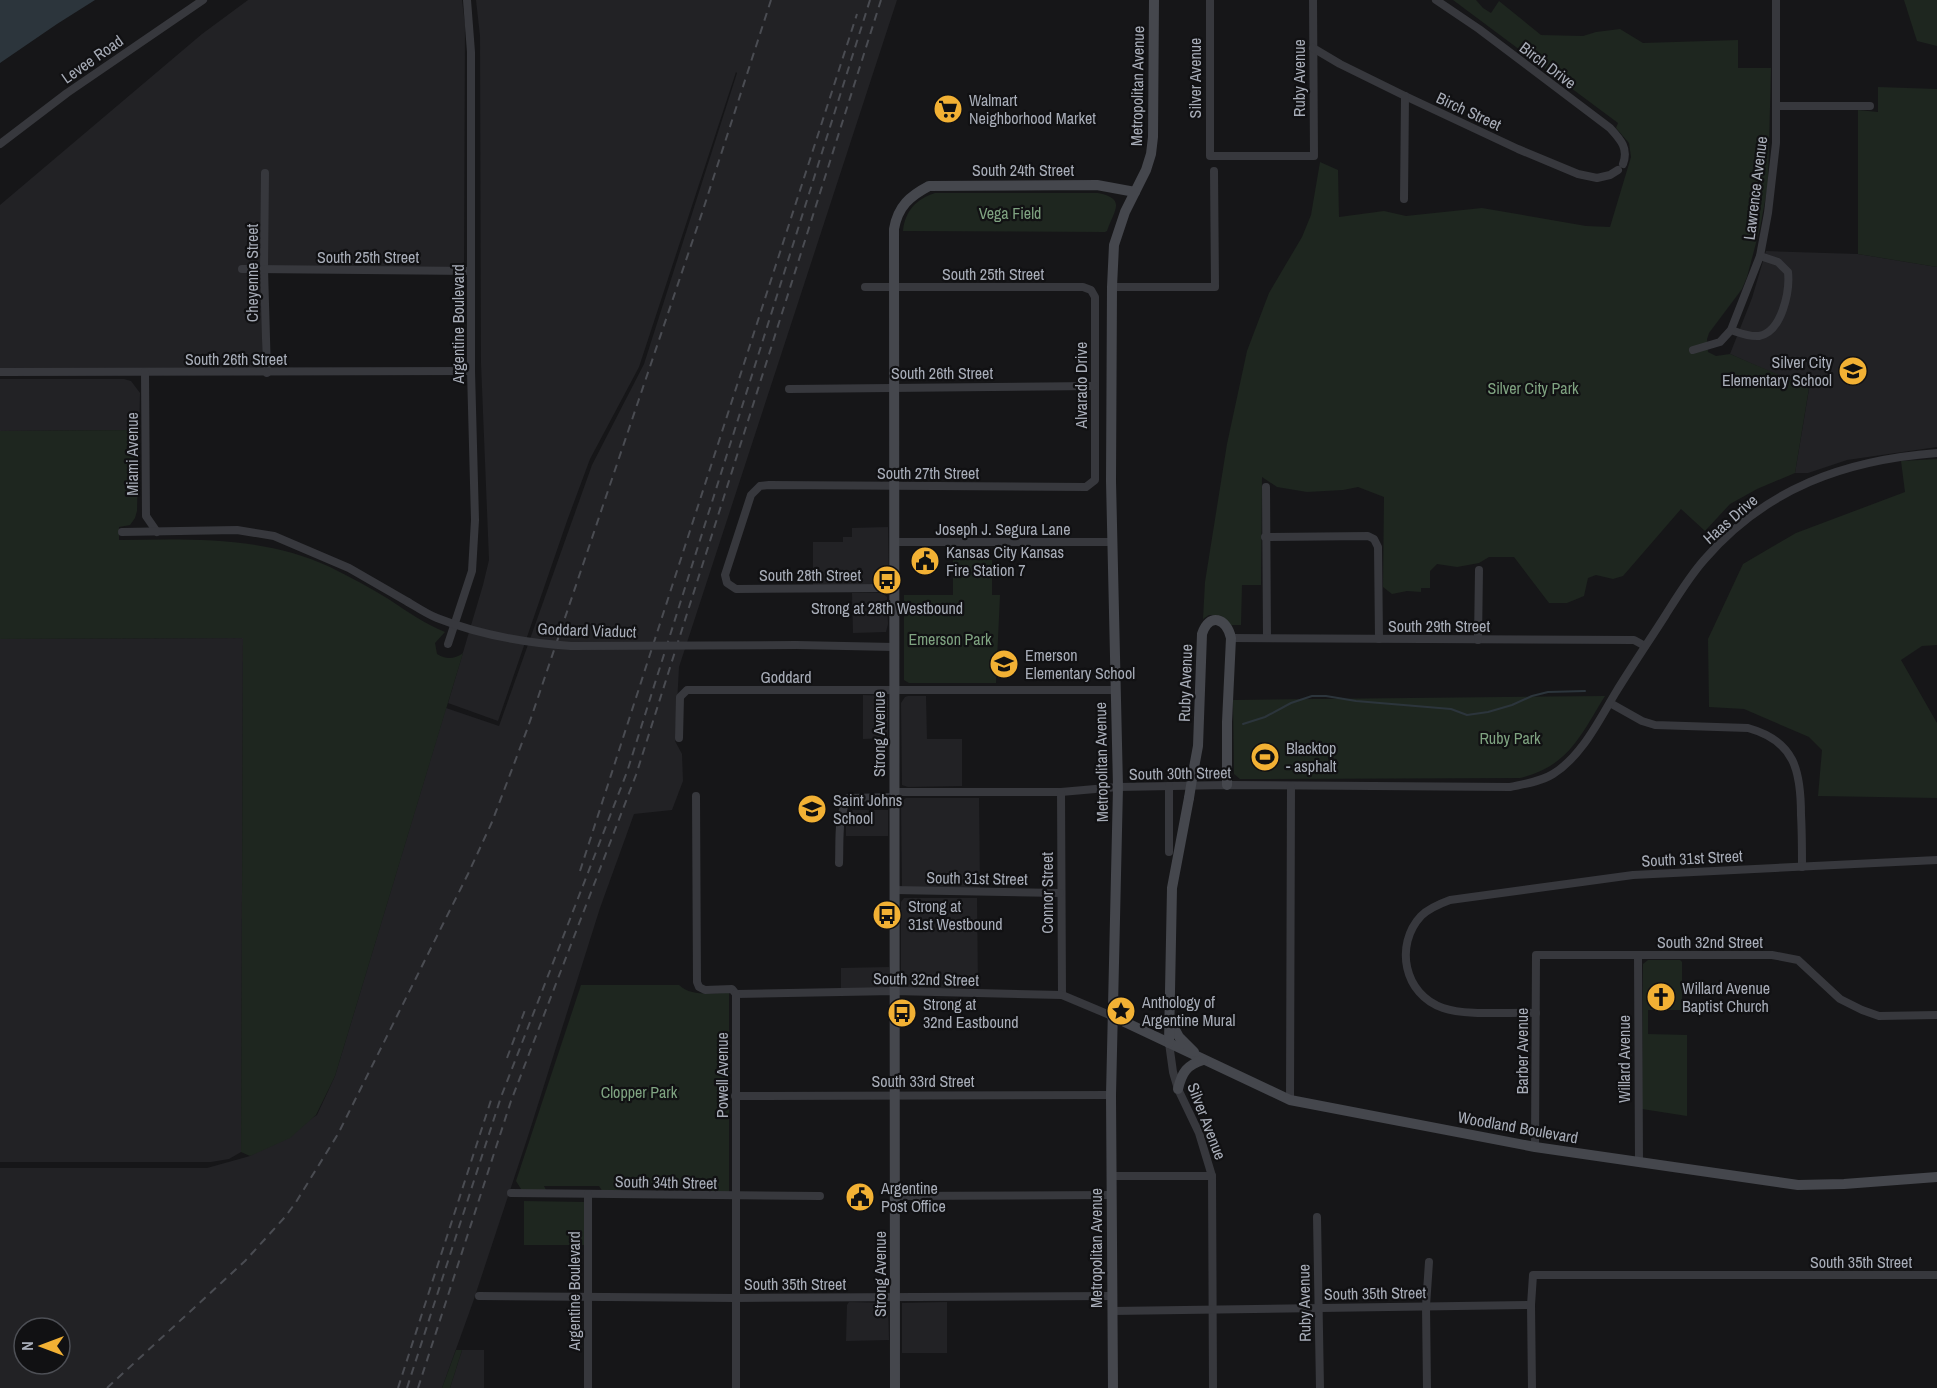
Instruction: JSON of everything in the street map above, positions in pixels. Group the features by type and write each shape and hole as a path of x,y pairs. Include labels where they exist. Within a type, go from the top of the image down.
{"street":[{"name":"Levee Road","path":"0,144 67,93 203,0"},
{"name":"Argentine Boulevard","path":"448,644 472,572 474,520 471,371 471,52 467,0"},
{"name":"Metropolitan Avenue","path":"1113,1388 1111,1095 1118,787 1111,481 1112,286 1114,245 1125,212 1146,170 1154,137 1154,0"},
{"name":"Silver Avenue","path":"1210,0 1210,156 1314,156"},
{"name":"Ruby Avenue","path":"1313,0 1314,156"},
{"name":"Birch Drive","path":"1436,0 1479,29 1610,128 1623,142 1625,153 1620,167"},
{"name":"Lawrence Avenue","path":"1731,330 1760,256 1768,213 1776,106 1776,0"},
{"name":"Birch Street","path":"1313,48 1406,96 1578,174 1598,178 1610,176 1620,167"},
{"path":"1404,199 1406,96"},
{"path":"1776,106 1870,106"},
{"path":"1112,286 1215,287 1214,171"},
{"name":"Cheyenne Street","path":"266,173 264,269 267,373"},
{"name":"South 24th Street","path":"913,195 929,186 940,185 1097,185 1135,192"},
{"name":"Strong Avenue","path":"895,1388 894,228 899,211 913,195"},
{"path":"1693,350 1720,342 1731,330 1748,336 1764,334 1771,330 1782,313 1789,284 1788,272 1778,262 1760,256"},
{"name":"South 25th Street","path":"242,270 471,271"},
{"name":"South 25th Street","path":"865,287 1083,287 1091,290"},
{"name":"Alvarado Drive","path":"1091,290 1095,297 1095,480"},
{"name":"South 26th Street","path":"0,372 471,371"},
{"name":"Miami Avenue","path":"145,372 146,516 157,532"},
{"name":"South 26th Street","path":"789,389 1094,386"},
{"name":"Haas Drive","path":"1610,703 1685,585 1704,560 1732,532 1769,503 1795,488 1850,467 1880,459 1937,453"},
{"name":"South 27th Street","path":"727,583 725,575 751,495 760,486 1086,487 1095,480"},
{"path":"1266,487 1267,638"},
{"name":"Goddard Viaduct","path":"122,532 237,530 274,536 350,568 436,618 498,636 542,644 894,647"},
{"path":"1265,537 1368,536 1374,539 1378,547 1378,639"},
{"name":"Joseph J. Segura Lane","path":"894,542 1113,542"},
{"path":"1479,570 1479,639"},
{"name":"South 28th Street","path":"727,583 736,589 894,588"},
{"name":"Ruby Avenue","path":"1172,888 1198,746 1202,634 1205,626 1211,621 1218,620 1225,624 1231,638"},
{"path":"1227,785 1231,638"},
{"name":"South 29th Street","path":"1231,638 1634,640 1645,646"},
{"name":"Goddard","path":"679,738 680,697 687,690 895,691"},
{"path":"895,691 1115,690"},
{"path":"1610,703 1642,721 1655,725 1733,727 1761,731 1780,744 1796,765 1801,791 1802,867"},
{"name":"South 30th Street","path":"839,863 841,816 843,805 848,798 1061,792 1118,787 1227,785 1510,787 1527,784 1553,774 1567,764 1585,742 1610,703"},
{"path":"1169,786 1169,852"},
{"path":"1290,1100 1291,786"},
{"name":"Connor Street","path":"1061,792 1062,995"},
{"path":"696,796 697,982 699,987 705,990 732,989 736,994"},
{"name":"South 31st Street","path":"1536,1013 1461,1011 1442,1008 1427,1000 1414,985 1405,954 1408,938 1422,916 1435,906 1449,900 1633,874 1937,860"},
{"name":"Silver Avenue","path":"1170,865 1172,888 1169,1043 1178,1089 1199,1133 1212,1176 1213,1388"},
{"name":"South 31st Street","path":"894,890 1060,893"},
{"name":"South 32nd Street","path":"1536,956 1758,954 1781,957 1798,960 1840,999 1862,1010 1879,1016 1937,1015"},
{"name":"Barber Avenue","path":"1535,1147 1536,956"},
{"name":"Willard Avenue","path":"1638,956 1639,1162"},
{"name":"South 32nd Street","path":"736,994 894,991 1062,995 1112,1016"},
{"name":"Powell Avenue","path":"736,994 736,1388"},
{"name":"Woodland Boulevard","path":"1112,1016 1290,1100 1535,1147 1812,1186 1937,1177"},
{"path":"1170,1021 1179,1037 1203,1060 1188,1066 1182,1072 1178,1089"},
{"name":"South 33rd Street","path":"735,1096 1111,1095"},
{"path":"1111,1176 1212,1176"},
{"name":"South 34th Street","path":"511,1193 820,1196"},
{"name":"Argentine Boulevard","path":"588,1194 588,1388"},
{"path":"895,1196 1111,1195"},
{"name":"Ruby Avenue","path":"1317,1217 1320,1388"},
{"path":"1427,1388 1426,1306 1429,1262"},
{"name":"South 35th Street","path":"1112,1311 1531,1305 1533,1275 1937,1275"},
{"name":"South 35th Street","path":"479,1296 588,1298 1112,1296"},
{"path":"1531,1305 1533,1388"}],"shaded area":[{"path":"0,0 95,0 0,63"},
{"path":"248,0 462,0 465,25 464,262 454,268 262,266 262,366 257,369 0,368 0,205 202,34"},
{"path":"476,0 897,0 679,667 675,741 682,754 683,781 672,810 634,814 600,908 529,1133 442,1388 0,1388 0,1168 207,1168 250,1156 317,1115 335,1076 446,708 499,726 592,465 644,364 736,72 639,367 590,459 498,721 448,703 489,560 481,363 480,36"},
{"name":"Silver City Elementary School","path":"1766,251 1858,254 1937,267 1937,447 1847,460 1808,473 1795,473 1809,389 1730,354 1752,298"},
{"path":"0,379 124,379 131,381 140,393 139,430 0,431"},
{"path":"888,527 889,582 884,585 813,585 813,542 843,542 843,537 852,537 852,528"},
{"path":"852,593 882,593 887,597 886,632 853,633"},
{"path":"243,638 241,1152 229,1159 211,1162 0,1162 0,639"},
{"path":"863,695 888,698 888,738 863,739"},
{"path":"908,696 926,696 927,739 962,739 962,786 908,787 902,785 901,703"},
{"path":"906,798 979,798 980,888 906,888 902,886 901,802"},
{"path":"846,810 888,810 888,836 846,836"},
{"path":"904,898 977,898 978,988 906,988 903,986 901,982 901,902"},
{"path":"889,967 889,985 886,989 841,989 841,968"},
{"path":"849,1302 888,1303 889,1340 846,1341"},
{"path":"947,1302 947,1353 902,1353 902,1303"},
{"path":"462,1350 484,1350 484,1388 450,1388"}],"green space":[{"name":"Silver City Park","path":"1453,0 1476,0 1491,13 1499,1 1541,35 1583,36 1620,29 1643,43 1738,40 1738,68 1771,68 1768,185 1760,228 1742,289 1709,333 1707,339 1708,352 1716,356 1730,354 1809,388 1795,473 1757,489 1730,504 1705,531 1681,509 1623,576 1613,579 1596,575 1588,578 1584,596 1567,603 1549,603 1514,557 1489,557 1479,563 1457,567 1437,564 1430,571 1430,588 1421,588 1421,592 1407,591 1392,594 1383,587 1384,497 1358,487 1307,492 1277,487 1262,477 1261,585 1242,585 1241,625 1229,625 1222,616 1209,615 1203,619 1205,582 1227,444 1247,351 1269,293 1302,237 1311,215 1320,162 1338,170 1339,217 1384,211 1406,216 1482,208 1586,226 1610,227 1631,157 1629,143 1616,128 1618,123"},
{"path":"1904,0 1937,0 1937,46 1917,41"},
{"path":"1878,87 1937,89 1937,267 1858,254 1858,110 1878,112"},
{"name":"Vega Field","path":"935,193 1098,193 1113,199 1116,206 1105,232 903,231 906,217 917,202"},
{"path":"139,430 137,511 130,525 119,527 119,540 172,539 226,542 253,545 305,557 353,579 424,622 445,632 435,643 437,654 450,658 463,653 335,1076 316,1115 290,1138 250,1156 241,1152 243,638 0,639 0,431"},
{"path":"1937,459 1937,645 1922,646 1901,660 1937,723 1937,798 1818,796 1822,750 1809,737 1744,709 1709,707 1708,639 1743,564 1796,533 1905,492 1901,461"},
{"name":"Emerson Park","path":"953,560 992,560 992,595 1000,595 996,683 909,683 904,680 904,595 953,595"},
{"name":"Ruby Park","path":"1605,696 1572,748 1550,766 1520,778 1240,779 1234,774 1233,700"},
{"path":"1648,960 1680,960 1682,962 1682,1010 1648,1010 1648,1034 1687,1035 1687,1116 1642,1109 1643,964"},
{"name":"Clopper Park","path":"581,985 679,985 696,993 729,993 729,1192 708,1192 704,1186 691,1186 693,1192 690,1192 686,1186 619,1185 622,1192 603,1192 599,1186 544,1186 547,1192 523,1192 516,1181"},
{"path":"524,1201 584,1202 584,1245 524,1245"},
{"path":"456,1350 462,1350 450,1388 442,1388"}],"waterway":[{"path":"1243,724 1312,696 1451,709 1467,715 1488,712 1548,692 1585,691"}],"railway":[{"path":"107,1388 245,1261 296,1202 338,1134 468,874 492,822 528,727 703,210 771,0"},
{"path":"407,1388 501,1097 627,772 870,0"},
{"path":"418,1388 511,1101 636,775 881,0"},
{"path":"580,871 857,14"},
{"path":"507,1058 525,1010"},
{"path":"398,1388 492,1097"}],"place":[{"name":"Walmart Neighborhood Market","path":"948,109"},
{"name":"Silver City Elementary School","path":"1853,371"},
{"name":"Kansas City Kansas Fire Station 7","path":"925,561"},
{"name":"Strong at 28th Westbound","path":"887,580"},
{"name":"Emerson Elementary School","path":"1004,664"},
{"name":"Blacktop - asphalt","path":"1265,757"},
{"name":"Saint Johns School","path":"812,809"},
{"name":"Strong at 31st Westbound","path":"887,915"},
{"name":"Willard Avenue Baptist Church","path":"1661,997"},
{"name":"Anthology of Argentine Mural","path":"1121,1011"},
{"name":"Strong at 32nd Eastbound","path":"902,1013"},
{"name":"Argentine Post Office","path":"860,1197"}]}
